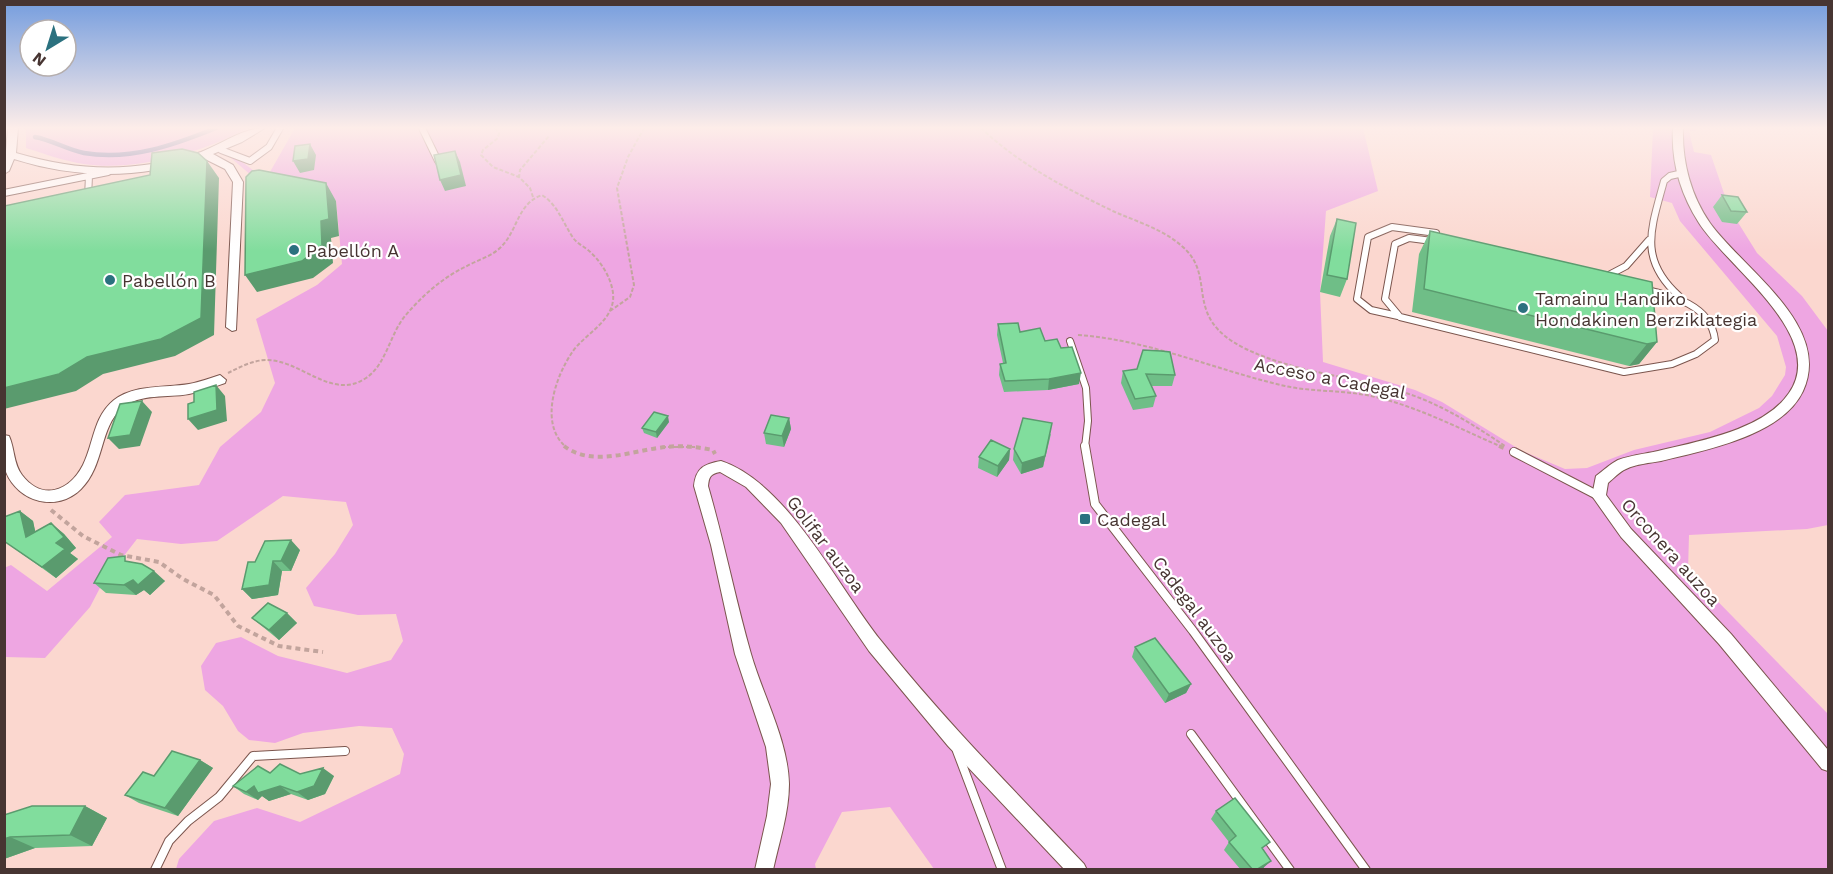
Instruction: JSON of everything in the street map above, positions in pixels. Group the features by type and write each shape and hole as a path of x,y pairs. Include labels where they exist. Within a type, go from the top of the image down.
{"street":[{"path":"63,169 110,171 123,169"},
{"path":"230,169 238,182 232,327"},
{"name":"Orconera auzoa","path":"1682,169 1692,200 1711,232 1792,323 1803,343 1806,369 1800,391 1788,403 1759,424 1728,439 1620,466 1601,480 1599,496 1626,533 1725,639 1828,763"},
{"path":"4,440 10,466 26,488 40,498 49,499 72,488 86,473 103,422 120,402 136,395 191,388 220,380"},
{"path":"721,465 708,469 702,476 701,486 718,545 743,654 774,747 780,784 776,816 764,870"},
{"name":"Golifar auzoa","path":"721,465 752,483 786,519 875,646 954,740 1078,870"}],"lane":[{"path":"4,193 110,171"},
{"path":"1442,235 1397,226 1375,231 1368,237 1357,299 1371,310 1624,372 1644,372 1701,351 1715,340 1716,332 1709,321 1668,288 1658,275 1648,250 1664,181 1670,176 1683,173"},
{"path":"87,201 89,176"},
{"path":"79,203 98,199"},
{"path":"1400,317 1391,309 1386,299 1395,244 1403,239 1415,237 1437,242"},
{"path":"1617,283 1596,279 1620,272 1649,240"},
{"path":"1638,288 1675,297 1688,303"},
{"name":"Cadegal auzoa","path":"1070,341 1086,388 1088,422 1084,441 1095,504 1193,631 1366,870"},
{"path":"1514,452 1599,496"},
{"path":"1191,734 1290,870"},
{"path":"954,740 1002,870"},
{"path":"155,870 169,841 188,821 219,797 253,756 345,751"}],"path":[{"path":"498,169 519,177 530,188 534,197"},
{"path":"519,177 521,169"},
{"path":"624,169 617,189 620,216 635,280 633,292 575,348 560,379 550,424 559,441 576,453 596,456 690,446 713,450 721,465"},
{"path":"1037,169 1113,210 1169,236 1186,249 1198,267 1203,308 1214,327 1228,338 1288,367 1397,390 1428,401 1465,420 1514,452"},
{"path":"220,380 227,373 252,362 270,360 288,364 333,385 348,386 362,381 380,366 394,331 406,314 459,270 502,246 519,220 522,207 534,197 542,195 558,210 575,241 590,252 606,272 613,294 610,312"},
{"name":"Acceso a Cadegal","path":"1070,341 1069,337 1080,334 1109,337 1286,386 1381,399 1404,405 1514,452"},
{"path":"49,499 49,508 54,514 83,536 121,555 159,562 183,579 214,595 238,626 279,646 323,652"}],"shaded area":[{"path":"244,169 251,169 266,179 272,169 1373,169 1378,191 1326,211 1320,292 1323,362 1415,390 1442,402 1522,451 1565,469 1587,468 1634,450 1710,432 1759,408 1772,396 1785,375 1786,367 1777,336 1680,221 1672,203 1650,197 1651,169 1716,169 1729,208 1757,253 1802,296 1828,331 1828,525 1807,529 1689,535 1688,571 1828,714 1828,869 934,869 890,807 842,812 815,864 816,869 176,869 179,859 214,821 257,808 300,822 400,774 404,754 392,728 359,726 303,733 275,743 249,740 238,731 223,706 205,690 201,666 216,643 241,637 278,656 347,673 391,660 403,641 396,614 358,615 314,606 306,588 335,554 353,525 346,502 283,496 217,541 181,544 137,539 102,584 90,607 45,658 5,657 4,568 11,565 47,591 112,537 99,522 125,495 199,485 220,447 261,412 275,383 256,319 317,285 342,264 336,200 252,176"}],"building":[{"name":"Pabellón B","path":"151,169 207,169 201,318 161,339 87,357 59,374 4,388 4,206 150,175"},
{"path":"437,169 459,169 461,175 440,180"},
{"name":"Pabellón A","path":"259,170 326,183 329,219 321,221 322,245 302,261 245,275 246,177 252,171"},
{"path":"1722,195 1738,197 1747,212 1731,211"},
{"path":"1337,219 1356,223 1347,279 1327,275"},
{"path":"1430,231 1652,282 1657,342 1647,344 1424,289"},
{"path":"1018,323 1020,332 1040,328 1045,341 1057,339 1061,348 1072,347 1081,373 1049,379 1005,381 1000,364 1006,363 998,324"},
{"path":"1143,350 1170,352 1175,375 1146,374 1156,396 1135,399 1123,371 1137,369"},
{"path":"216,385 217,410 188,419 188,404 194,402 194,392"},
{"path":"142,401 130,435 108,438 120,404"},
{"path":"654,412 668,416 656,432 642,428"},
{"path":"771,415 789,418 782,436 764,433"},
{"path":"1023,418 1052,423 1045,456 1022,463 1014,449"},
{"path":"991,440 1010,449 998,466 979,457"},
{"path":"20,511 26,537 51,523 64,537 56,543 65,549 42,567 4,541 4,517"},
{"path":"291,540 281,561 273,561 269,585 242,589 248,562 255,562 265,541"},
{"path":"125,556 125,561 142,564 154,571 138,585 133,580 124,585 94,583 108,558"},
{"path":"268,603 287,613 269,630 252,618"},
{"path":"1155,638 1191,684 1169,694 1135,647"},
{"path":"172,751 200,760 165,808 125,795 143,772 154,776"},
{"path":"280,764 300,774 323,768 314,786 297,792 280,786 258,793 254,786 246,792 233,786 258,766 270,773"},
{"path":"1235,798 1270,842 1262,848 1271,861 1256,870 1253,870 1229,842 1236,836 1216,811"},
{"path":"32,806 85,806 70,835 4,839 4,815"}],"place":[{"name":"Pabellón A","path":"294,250"},
{"name":"Pabellón B","path":"110,280"},
{"name":"Tamainu Handiko Hondakinen Berziklategia","path":"1523,308"},
{"name":"Cadegal","path":"1085,519"}]}
